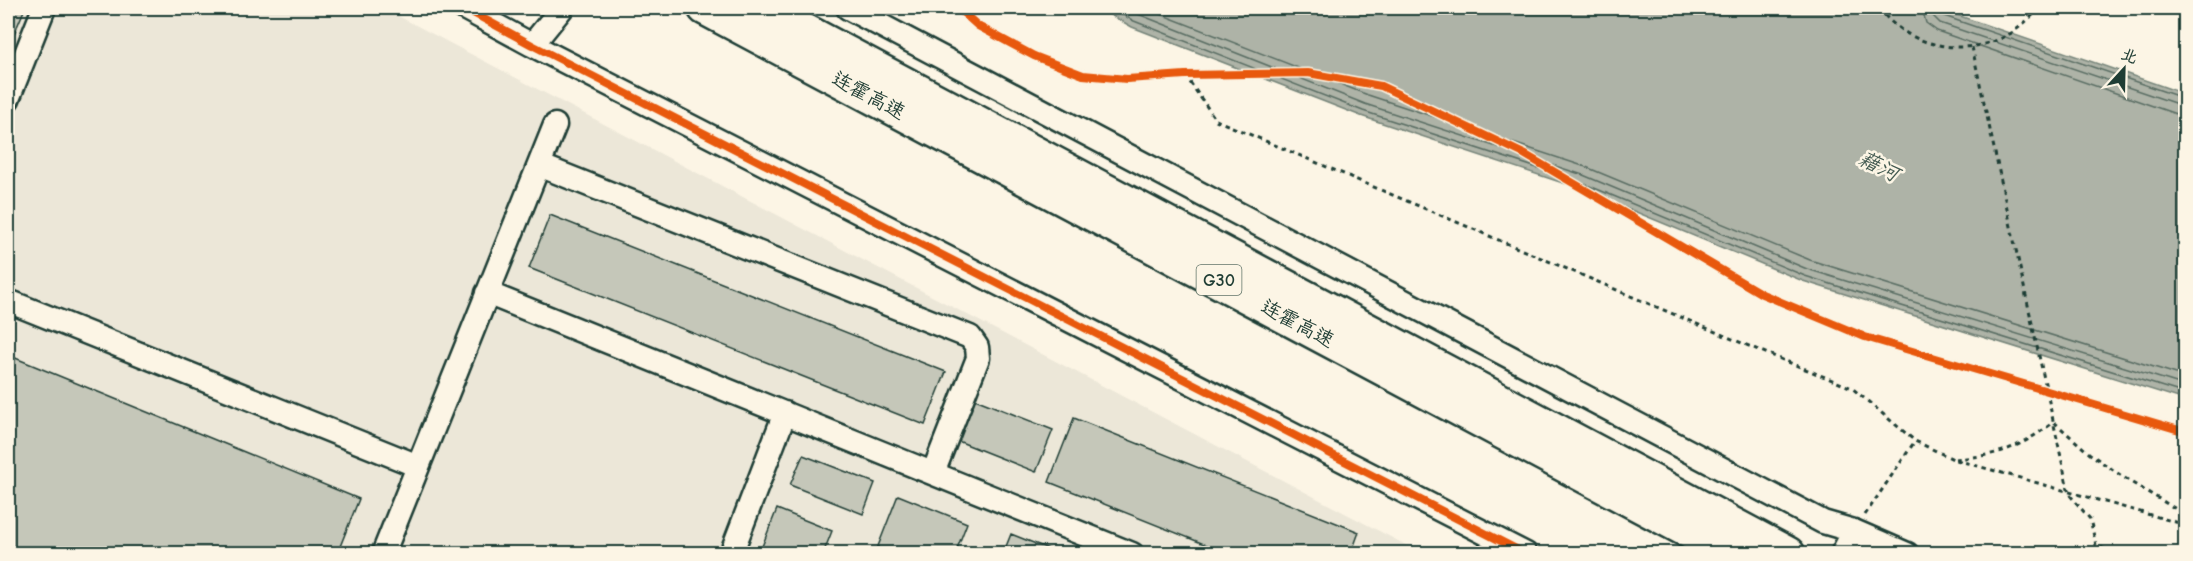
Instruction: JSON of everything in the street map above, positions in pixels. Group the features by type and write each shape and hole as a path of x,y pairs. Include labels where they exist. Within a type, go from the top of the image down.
{"highway":[{"name":"连霍高速","path":"705,8 1732,554"},
{"name":"连霍高速","path":"762,8 1788,554"}],"street":[{"path":"8,99 45,8"},
{"path":"464,8 532,45 1526,554"},
{"path":"532,45 562,8"},
{"path":"848,8 1823,522 1854,531 1907,554"},
{"path":"383,554 555,125"},
{"path":"539,165 970,337 977,347 978,358 933,473"},
{"path":"487,293 1131,554"},
{"path":"8,301 418,466"},
{"path":"731,554 785,414"},
{"path":"1842,554 1854,531"}],"path":[{"path":"1880,8 1886,17 1911,36 1940,46 1972,47 2001,39 2028,21 2040,8"},
{"path":"1972,47 2069,494 2090,519 2096,545 2116,554"},
{"path":"1185,75 1216,120 1740,343 1852,388 1915,441 1953,459 2069,494 2186,525"},
{"path":"1173,76 1196,75"},
{"path":"2037,388 2060,395"},
{"path":"1953,459 1990,456 1999,453 2024,443 2054,422"},
{"path":"2054,422 2090,454 2129,481 2186,515"},
{"path":"1854,531 1915,441"}],"shaded area":[{"path":"8,8 383,8 1421,553 8,553"}],"water":[{"name":"藉河","path":"1098,8 1937,8 2185,94 2185,400 1803,281 1578,188 1361,116 1132,27"}],"building":[{"path":"8,8 25,8 8,48"},
{"path":"550,215 946,372 925,425 529,268"},
{"path":"8,355 359,499 337,554 8,554"},
{"path":"975,399 1053,430 1036,472 958,441"},
{"path":"1074,418 1359,532 1351,554 1229,554 1049,482"},
{"path":"803,455 875,483 863,514 790,485"},
{"path":"898,495 967,523 955,554 875,554"},
{"path":"777,509 832,531 823,554 759,554"},
{"path":"1011,534 1061,554 1003,554"}],"cycle path":[{"path":"464,8 532,45 1526,554"},
{"path":"958,8 978,26 1034,56 1083,75 1127,79 1185,75 1308,73 1381,86 1524,154 1762,294 1865,337 2186,432"}]}
